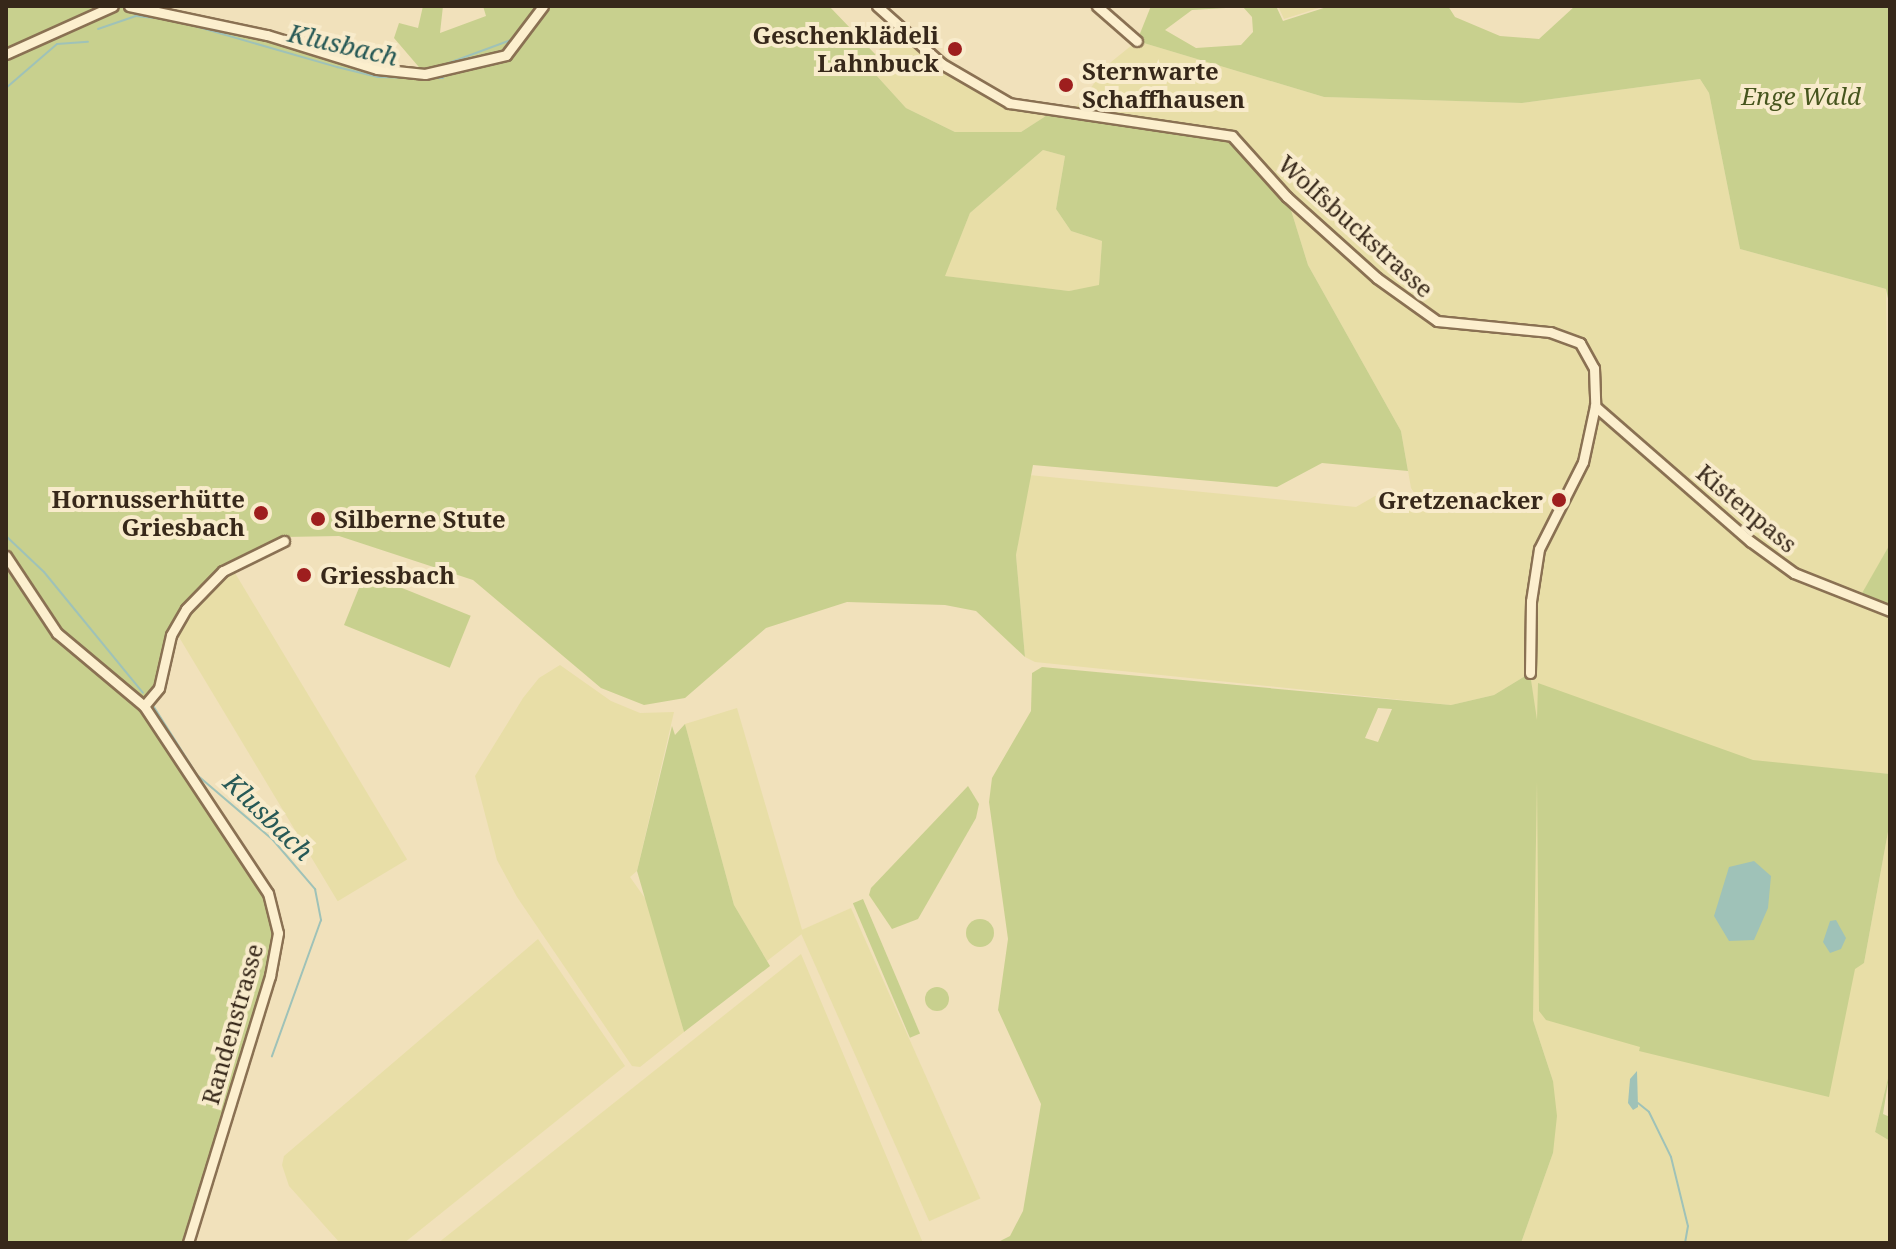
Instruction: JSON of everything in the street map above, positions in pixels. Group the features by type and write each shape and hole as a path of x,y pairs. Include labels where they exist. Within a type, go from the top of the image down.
{"street":[{"path":"6,54 113,6"},
{"path":"129,6 267,35 377,69 425,74 506,55 543,6"},
{"name":"Wolfsbuckstrasse","path":"877,6 942,64 1009,103 1232,136 1287,197 1412,307 1461,327 1550,332 1580,343 1594,368 1595,406 1583,462 1539,549 1531,601 1530,673"},
{"path":"1097,6 1137,41"},
{"name":"Kistenpass","path":"1595,406 1750,541 1794,573 1890,611"},
{"path":"144,706 159,688 171,635 186,609 223,571 284,541"},
{"name":"Randenstrasse","path":"6,556 57,633 144,706 268,893 278,933 270,976 188,1243"}],"shaded area":[{"path":"1278,6 1325,6 1284,19"},
{"path":"899,27 978,88 1052,112 1021,132 955,132 906,108 876,75 875,54"},
{"path":"1137,41 1324,97 1523,103 1700,79 1709,93 1740,249 1886,289 1890,544 1858,602 1890,611 1890,774 1754,761 1641,1050 1729,998 1864,963 1890,821 1890,1070 1875,1132 1890,1141 1890,1243 1521,1243 1553,1153 1553,1081 1533,1020 1537,727 1530,673 1494,695 1451,705 1035,662 1025,657 1016,555 1029,475 1356,507 1375,496 1419,500 1411,488 1401,431 1308,265 1287,197 1071,113 1111,62"},
{"path":"1043,150 1065,156 1056,209 1071,231 1102,241 1099,286 1069,291 944,276 970,213"},
{"path":"232,568 407,859 338,901 163,610"},
{"path":"560,665 611,701 640,713 674,712 637,871 630,877 647,901 684,1032 640,1067 632,1066 517,897 497,860 475,776 523,698 539,678"},
{"path":"737,708 803,933 767,961 734,905 685,724"},
{"path":"851,908 980,1199 929,1221 800,931"},
{"path":"538,939 625,1066 404,1243 340,1243 289,1186 282,1165 284,1156"},
{"path":"801,954 923,1243 438,1243"}],"green space":[{"path":"6,6 162,6 163,14 231,27 329,57 424,73 394,38 399,23 418,28 423,6 443,6 440,33 486,16 483,6 829,6 875,54 876,75 906,108 955,132 1021,132 1052,112 1232,136 1287,197 1308,265 1401,431 1408,471 1322,463 1277,487 1033,465 1016,555 1025,657 976,611 945,605 847,602 766,628 685,698 644,705 601,688 473,580 339,536 285,537 235,559 175,617 165,662 145,701 266,895 275,922 272,955 186,1243 6,1243","holes":["1043,150 1065,156 1056,209 1071,231 1102,241 1099,285 1069,291 945,276 970,213"]},
{"name":"Enge Wald","path":"1151,6 1276,6 1283,21 1330,6 1448,6 1455,17 1500,36 1539,39 1575,6 1890,6 1890,308 1886,289 1740,249 1709,93 1700,79 1522,103 1324,97 1137,41","holes":["1243,7 1252,17 1253,32 1241,45 1196,48 1165,30 1192,10"]},
{"path":"1890,544 1890,611 1857,602"},
{"path":"365,573 471,616 450,668 344,625"},
{"path":"1042,667 1451,705 1494,695 1530,673 1537,720 1538,683 1753,760 1890,774 1890,821 1864,963 1855,969 1829,1097 1639,1051 1640,1047 1546,1020 1539,1011 1537,781 1533,1020 1553,1081 1557,1116 1553,1153 1521,1243 996,1243 1010,1236 1023,1211 1041,1104 998,1010 1008,939 989,802 992,778 1031,711 1032,673","holes":["1378,708 1392,709 1378,742 1365,738"]},
{"path":"685,724 734,905 770,966 684,1032 637,871 672,726 675,735"},
{"path":"968,786 979,804 976,818 918,919 892,929 869,895 871,888"},
{"path":"863,899 920,1033 910,1038 853,903"},
{"path":"980,919 990,923 994,933 990,943 980,947 970,943 966,933 970,923"},
{"path":"937,987 946,990 949,999 946,1008 937,1011 928,1008 925,999 928,990"},
{"path":"1890,1070 1883,1114 1890,1117 1890,1141 1875,1132"}],"water":[{"path":"1754,861 1771,876 1768,908 1754,940 1729,941 1714,916 1729,867"},
{"path":"1836,920 1846,938 1841,949 1830,953 1823,942 1830,921"},
{"path":"1637,1071 1638,1107 1633,1110 1628,1103 1630,1079"}],"waterway":[{"name":"Klusbach","path":"98,29 136,16 174,20 378,77 418,78"},
{"name":"Klusbach","path":"446,64 511,40"},
{"name":"Klusbach","path":"6,88 57,44 88,42"},
{"name":"Klusbach","path":"429,78 443,78"},
{"name":"Klusbach","path":"6,536 44,572 143,693"},
{"name":"Klusbach","path":"152,704 197,775 273,840 315,889 321,920 272,1056"},
{"path":"1638,1103 1649,1112 1671,1157 1688,1226 1685,1243"}],"place":[{"name":"Geschenklädeli Lahnbuck","path":"955,49"},
{"name":"Sternwarte Schaffhausen","path":"1066,85"},
{"name":"Gretzenacker","path":"1559,500"},
{"name":"Hornusserhütte Griesbach","path":"261,513"},
{"name":"Silberne Stute","path":"318,519"},
{"name":"Griessbach","path":"304,575"}]}
